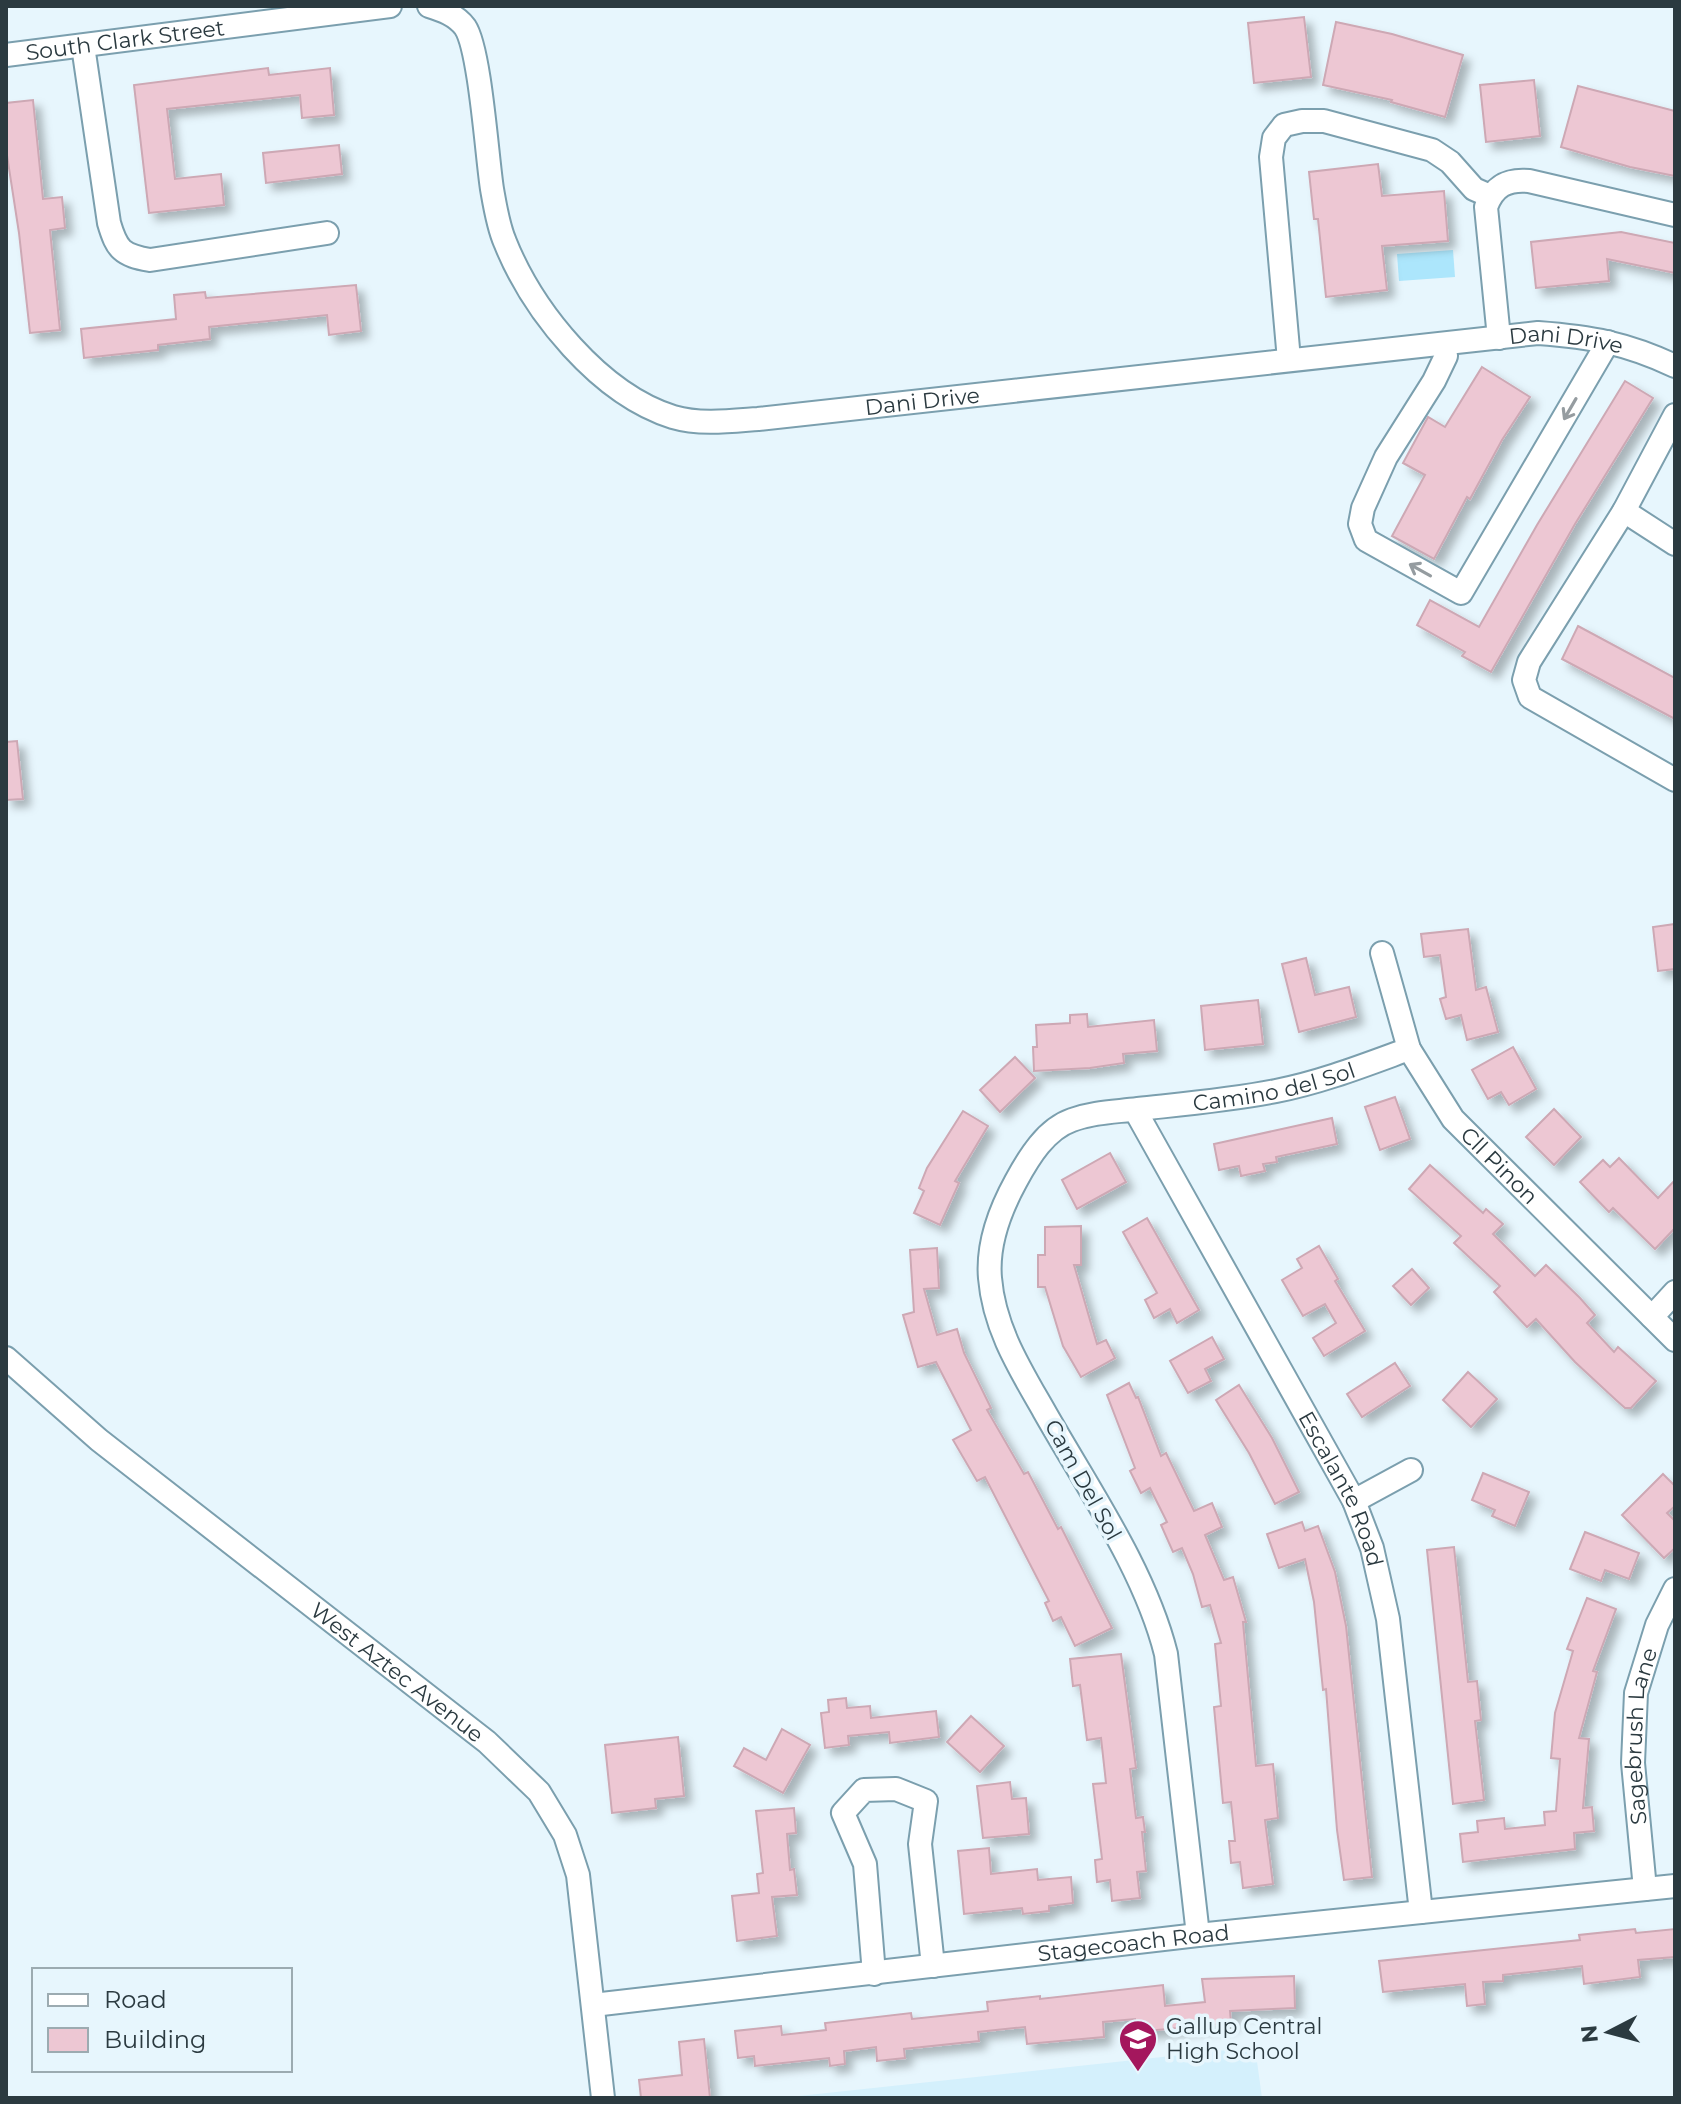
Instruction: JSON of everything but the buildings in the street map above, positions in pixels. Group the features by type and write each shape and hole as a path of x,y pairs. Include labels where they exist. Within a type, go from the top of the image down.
{"street":[{"name":"South Clark Street","path":"6,55 390,6"},
{"name":"Dani Drive","path":"429,6 446,11 465,27 470,40 503,240 520,274 546,314 594,371 638,402 675,418 715,423 758,419 1538,333 1589,337 1638,349 1674,363"},
{"path":"83,46 109,223 116,245 130,256 150,260 327,233"},
{"path":"1289,360 1271,157 1274,138 1284,125 1324,121 1432,150 1450,162 1474,189 1490,196"},
{"path":"1499,338 1486,207 1490,196 1501,185 1514,180 1529,181 1675,215"},
{"path":"1443,344 1446,356 1434,381 1386,457 1363,508 1360,524 1366,540 1461,593 1608,342"},
{"path":"1675,415 1624,511 1529,662 1524,680 1530,697 1675,780"},
{"path":"1624,511 1675,544"},
{"name":"Cll Pinon","path":"1382,953 1409,1049 1453,1119 1675,1340"},
{"name":"Camino del Sol","path":"1135,1110 1276,1091 1341,1074 1409,1049"},
{"name":"Escalante Road","path":"1135,1110 1354,1501 1372,1548 1388,1619 1421,1912"},
{"name":"Cam Del Sol","path":"1135,1110 1099,1112 1068,1121 1046,1136 1026,1163 1002,1206 993,1235 989,1276 996,1317 1014,1357 1156,1616 1166,1654 1198,1935"},
{"path":"1652,1317 1675,1292"},
{"name":"West Aztec Avenue","path":"6,1358 99,1440 487,1742 539,1792 565,1835 578,1875 603,2098"},
{"path":"1354,1501 1411,1470"},
{"name":"Sagebrush Lane","path":"1645,1889 1633,1763 1636,1693 1657,1625 1675,1589"},
{"path":"874,1974 865,1864 843,1813 864,1790 896,1789 926,1801 920,1844 933,1966"},
{"name":"Stagecoach Road","path":"593,2005 1198,1935 1675,1886"}],"shaded area":[{"path":"1453,250 1455,277 1399,281 1397,254"},
{"name":"Gallup Central High School","path":"1255,2047 1262,2098 780,2098"}],"place":[{"name":"Gallup Central High School","path":"1138,2073"}]}
